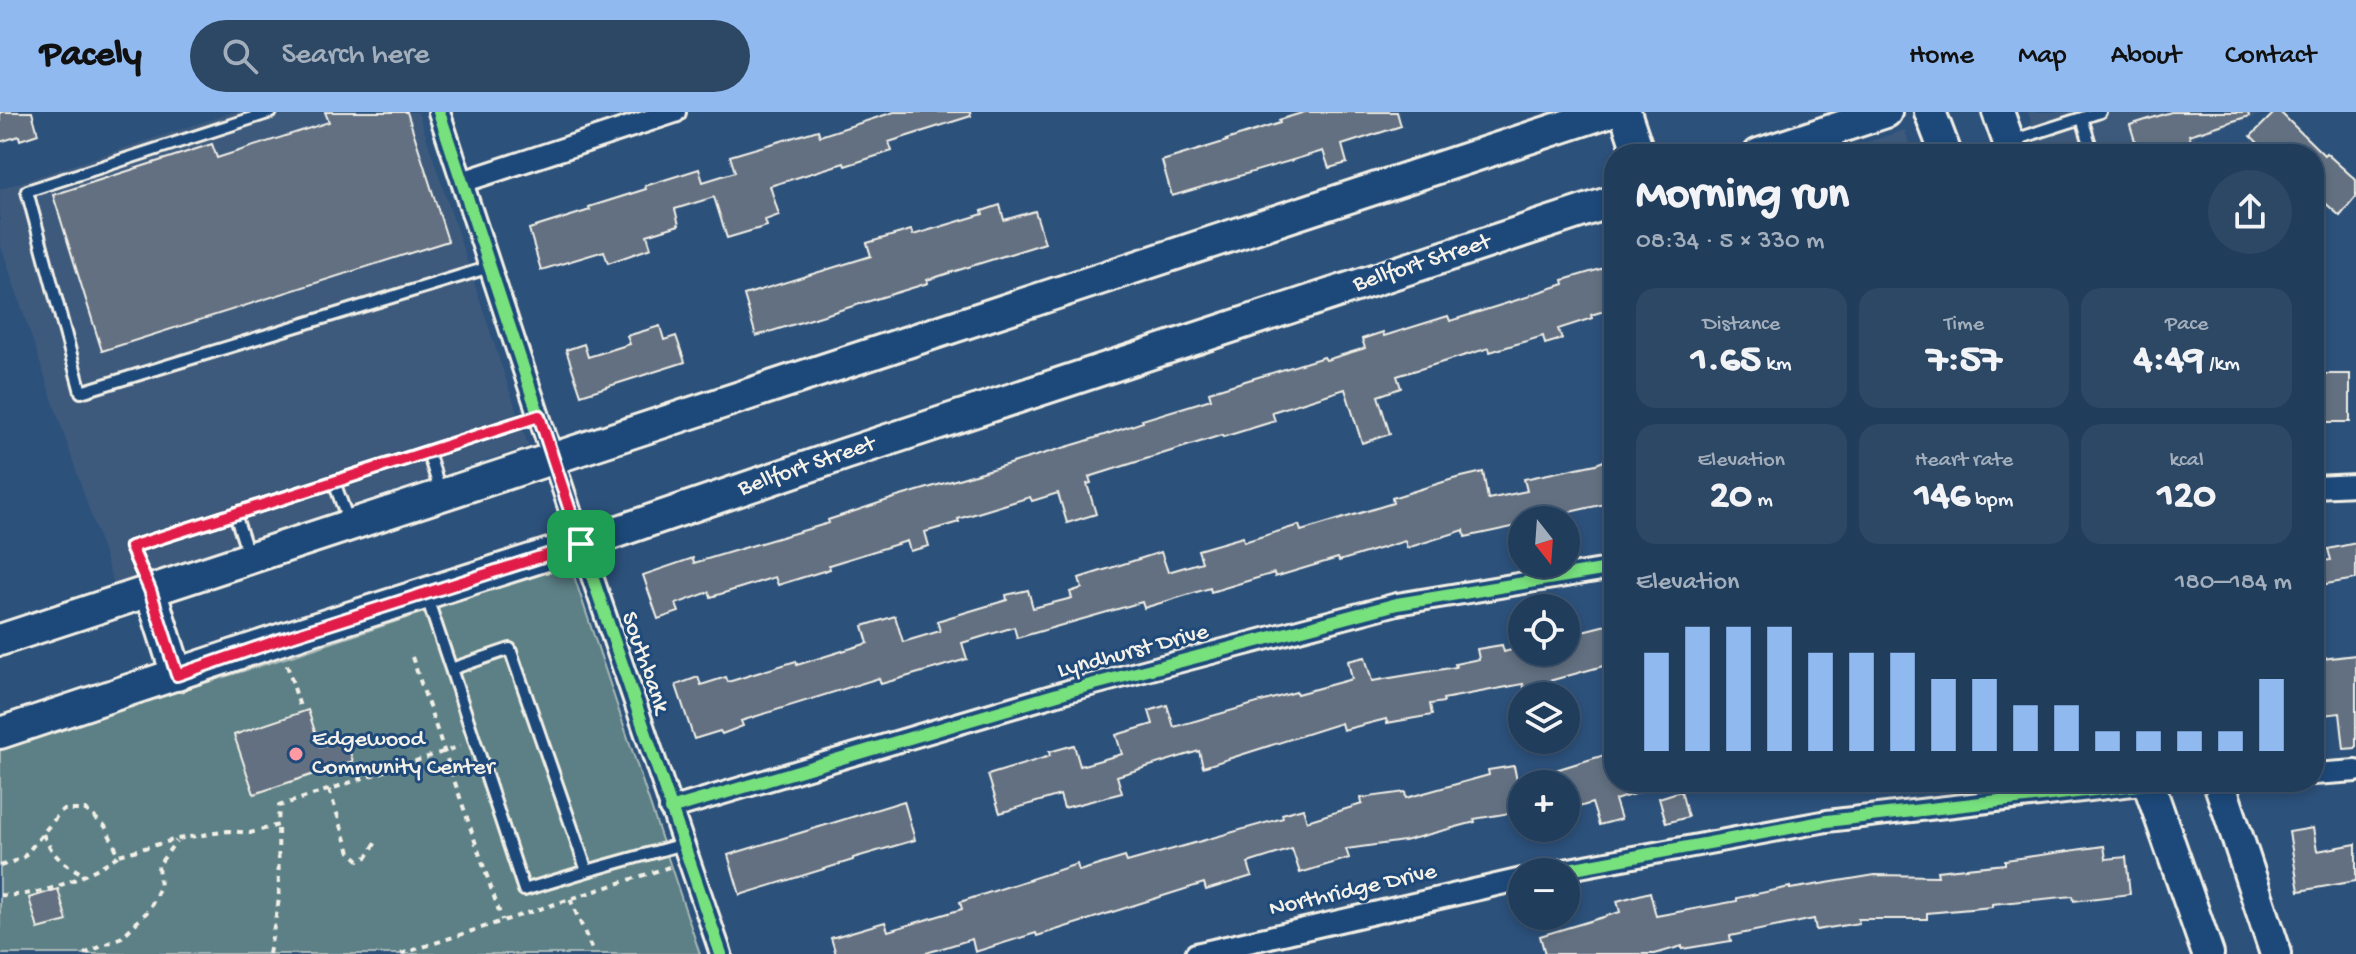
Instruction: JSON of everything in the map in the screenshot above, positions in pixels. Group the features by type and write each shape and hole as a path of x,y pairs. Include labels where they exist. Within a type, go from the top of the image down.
{"main road":[{"path":"0,640 1608,112"},
{"path":"1625,112 1636,144"},
{"path":"1837,142 1886,112"},
{"path":"1930,112 1942,144"},
{"path":"1998,112 2009,144"},
{"name":"Bellfort Street","path":"0,733 1604,204"},
{"path":"150,590 177,675"},
{"path":"2151,792 2208,954"},
{"path":"2222,792 2276,954"}],"street":[{"name":"Southbank","path":"439,112 581,544 721,954"},
{"path":"462,182 675,112"},
{"path":"2324,487 2356,485"},
{"name":"Lyndhurst Drive","path":"670,809 1068,691 1397,604 1604,570"},
{"path":"2324,773 2356,771"},
{"path":"1580,867 1827,821 2066,792"},
{"name":"Northridge Drive","path":"1196,954 1508,882"}],"lane":[{"path":"271,112 27,191 81,392 490,267"},
{"path":"2020,144 2100,112"},
{"path":"2082,118 2090,144"},
{"path":"150,590 131,547 539,416"},
{"path":"428,452 442,495"},
{"path":"334,482 350,525"},
{"path":"235,514 249,558"},
{"path":"425,593 524,890 587,871 686,852"},
{"path":"451,669 510,649 587,871"}],"path":[{"path":"279,640 300,707"},
{"path":"412,657 502,921"},
{"path":"269,954 279,899 279,806 476,741"},
{"path":"329,790 350,852 359,860 367,857 376,842"},
{"path":"0,866 23,858 62,810 86,810 105,826 119,855"},
{"path":"0,895 28,895 95,872 119,855 177,839 228,831 250,833 278,825"},
{"path":"43,834 61,863 85,875"},
{"path":"84,954 122,937 149,910 160,887 158,866 177,839"},
{"path":"401,954 570,899 686,852"},
{"path":"570,899 594,954"}],"shaded area":[{"path":"233,112 418,112 528,446 114,584 0,243 0,189"},
{"path":"2028,112 2270,112 2195,136 2197,144 2039,144"},
{"path":"1905,130 1909,144 1861,144"}],"green space":[{"path":"562,566 574,576 700,954 0,954 0,747 298,654"}],"building":[{"path":"0,112 32,112 38,134 0,142"},
{"path":"325,112 407,112 448,241 102,351 53,195 212,144 217,158 329,122"},
{"path":"894,112 970,112 971,116 889,142 892,151 770,186 779,215 765,220 767,226 727,238 714,197 675,209 679,225 647,235 651,248 608,263 604,251 541,270 529,229 699,169 703,182 735,172 730,156 818,130 820,136"},
{"path":"1305,112 1397,112 1401,126 1342,145 1347,163 1329,168 1323,151 1172,196 1162,161"},
{"path":"2171,112 2248,112 2249,116 2189,135 2192,144 2136,144 2130,125"},
{"path":"2275,112 2280,112 2313,144 2259,144 2251,136"},
{"path":"2326,153 2356,180 2356,197 2340,216 2324,202"},
{"path":"1000,205 1004,220 1035,211 1045,243 756,336 744,295 871,256 867,243 911,230 913,235 983,214 982,211"},
{"path":"1604,268 1604,311 1558,329 1562,339 1545,344 1543,336 1490,352 1489,348 1397,376 1401,388 1378,396 1390,434 1362,443 1345,389 1272,412 1275,421 1089,477 1091,483 1087,484 1096,514 1067,523 1058,493 1032,501 1030,497 925,532 929,546 910,551 907,541 829,565 830,569 778,585 775,577 711,597 709,592 676,604 679,612 658,619 643,575 693,558 694,563 829,523 828,520 894,498 1083,442 1211,399 1209,392 1324,357 1326,360 1365,348 1362,339 1383,332 1384,336 1448,316 1450,321 1564,284 1563,280"},
{"path":"660,326 664,340 676,336 685,362 581,395 566,350 584,344 588,357 630,344 627,336"},
{"path":"2324,374 2350,374 2350,422 2324,422"},
{"path":"1604,461 1604,504 1580,510 1580,506 1508,506 1508,528 1465,537 1464,530 1407,548 1405,541 1275,577 1274,573 1211,592 1210,588 1144,608 1142,602 1017,638 1014,627 962,643 967,659 881,684 879,678 741,721 743,726 722,734 720,731 694,739 676,685 698,677 701,685 726,677 728,682 868,643 863,626 895,616 903,642 940,631 937,621 1007,600 1006,595 1028,590 1033,608 1072,598 1070,592 1082,588 1079,578 1161,552 1168,572 1202,562 1198,550 1243,537 1244,542 1299,525 1301,531 1393,503 1392,498 1453,479 1483,472 1488,499 1527,491 1524,479"},
{"path":"2356,543 2356,579 2324,584 2324,561 2331,560 2328,549"},
{"path":"1604,626 1604,666 1546,682 1508,682 1508,687 1443,699 1444,702 1430,704 1432,715 1387,723 1386,719 1343,730 1341,723 1203,767 1199,751 1117,776 1122,793 1064,808 1060,795 1000,813 988,775 1050,756 1049,752 1074,745 1080,766 1122,754 1116,735 1153,724 1149,711 1167,705 1174,727 1352,679 1348,661 1365,657 1372,681 1456,667 1455,664 1479,659 1477,649 1502,645 1504,652 1508,651 1508,666 1580,666 1580,632"},
{"path":"2356,655 2356,748 2344,749 2340,713 2324,715 2324,659"},
{"name":"Edgewood Community Center","path":"308,710 320,747 345,738 353,761 254,794 234,735"},
{"path":"1604,755 1604,792 1640,792 1615,800 1621,819 1599,825 1592,803 1580,807 1580,770 1556,770"},
{"path":"1514,766 1515,770 1508,770 1508,813 1474,819 1475,822 1404,841 1346,849 1349,858 1300,873 1292,849 1248,863 1252,876 1206,890 1204,883 1037,936 1036,933 975,952 972,939 923,954 836,954 831,938 885,922 888,931 962,909 960,902 1077,864 1079,871 1125,857 1127,862 1283,818 1282,814 1303,808 1307,821 1362,804 1361,798 1405,792 1406,798 1489,775 1488,770"},
{"path":"1681,792 1688,817 1666,823 1659,798"},
{"path":"904,801 915,840 740,895 728,855"},
{"path":"2313,828 2317,851 2356,844 2356,881 2299,891 2289,832"},
{"path":"2104,846 2106,859 2126,857 2130,894 2074,901 2073,896 1992,904 1992,907 1927,913 1927,919 1858,919 1859,923 1816,930 1814,919 1730,936 1731,941 1682,949 1682,946 1655,954 1545,954 1540,936 1560,930 1580,930 1580,924 1620,912 1617,901 1650,892 1656,916 1737,901 1737,898 1790,887 1875,875 1938,876 1937,871 2005,864 2005,860"},
{"path":"58,889 67,921 38,929 29,898"}],"cycle path":[{"path":"439,112 581,544 721,954"},
{"path":"670,809 1068,691 1397,604 1604,570"},
{"path":"1580,867 1827,821 2076,792"}],"place":[{"name":"Edgewood Community Center","path":"296,754"}],"route":[{"path":"539,416 581,544 177,675 150,590 131,547 539,416"}]}
